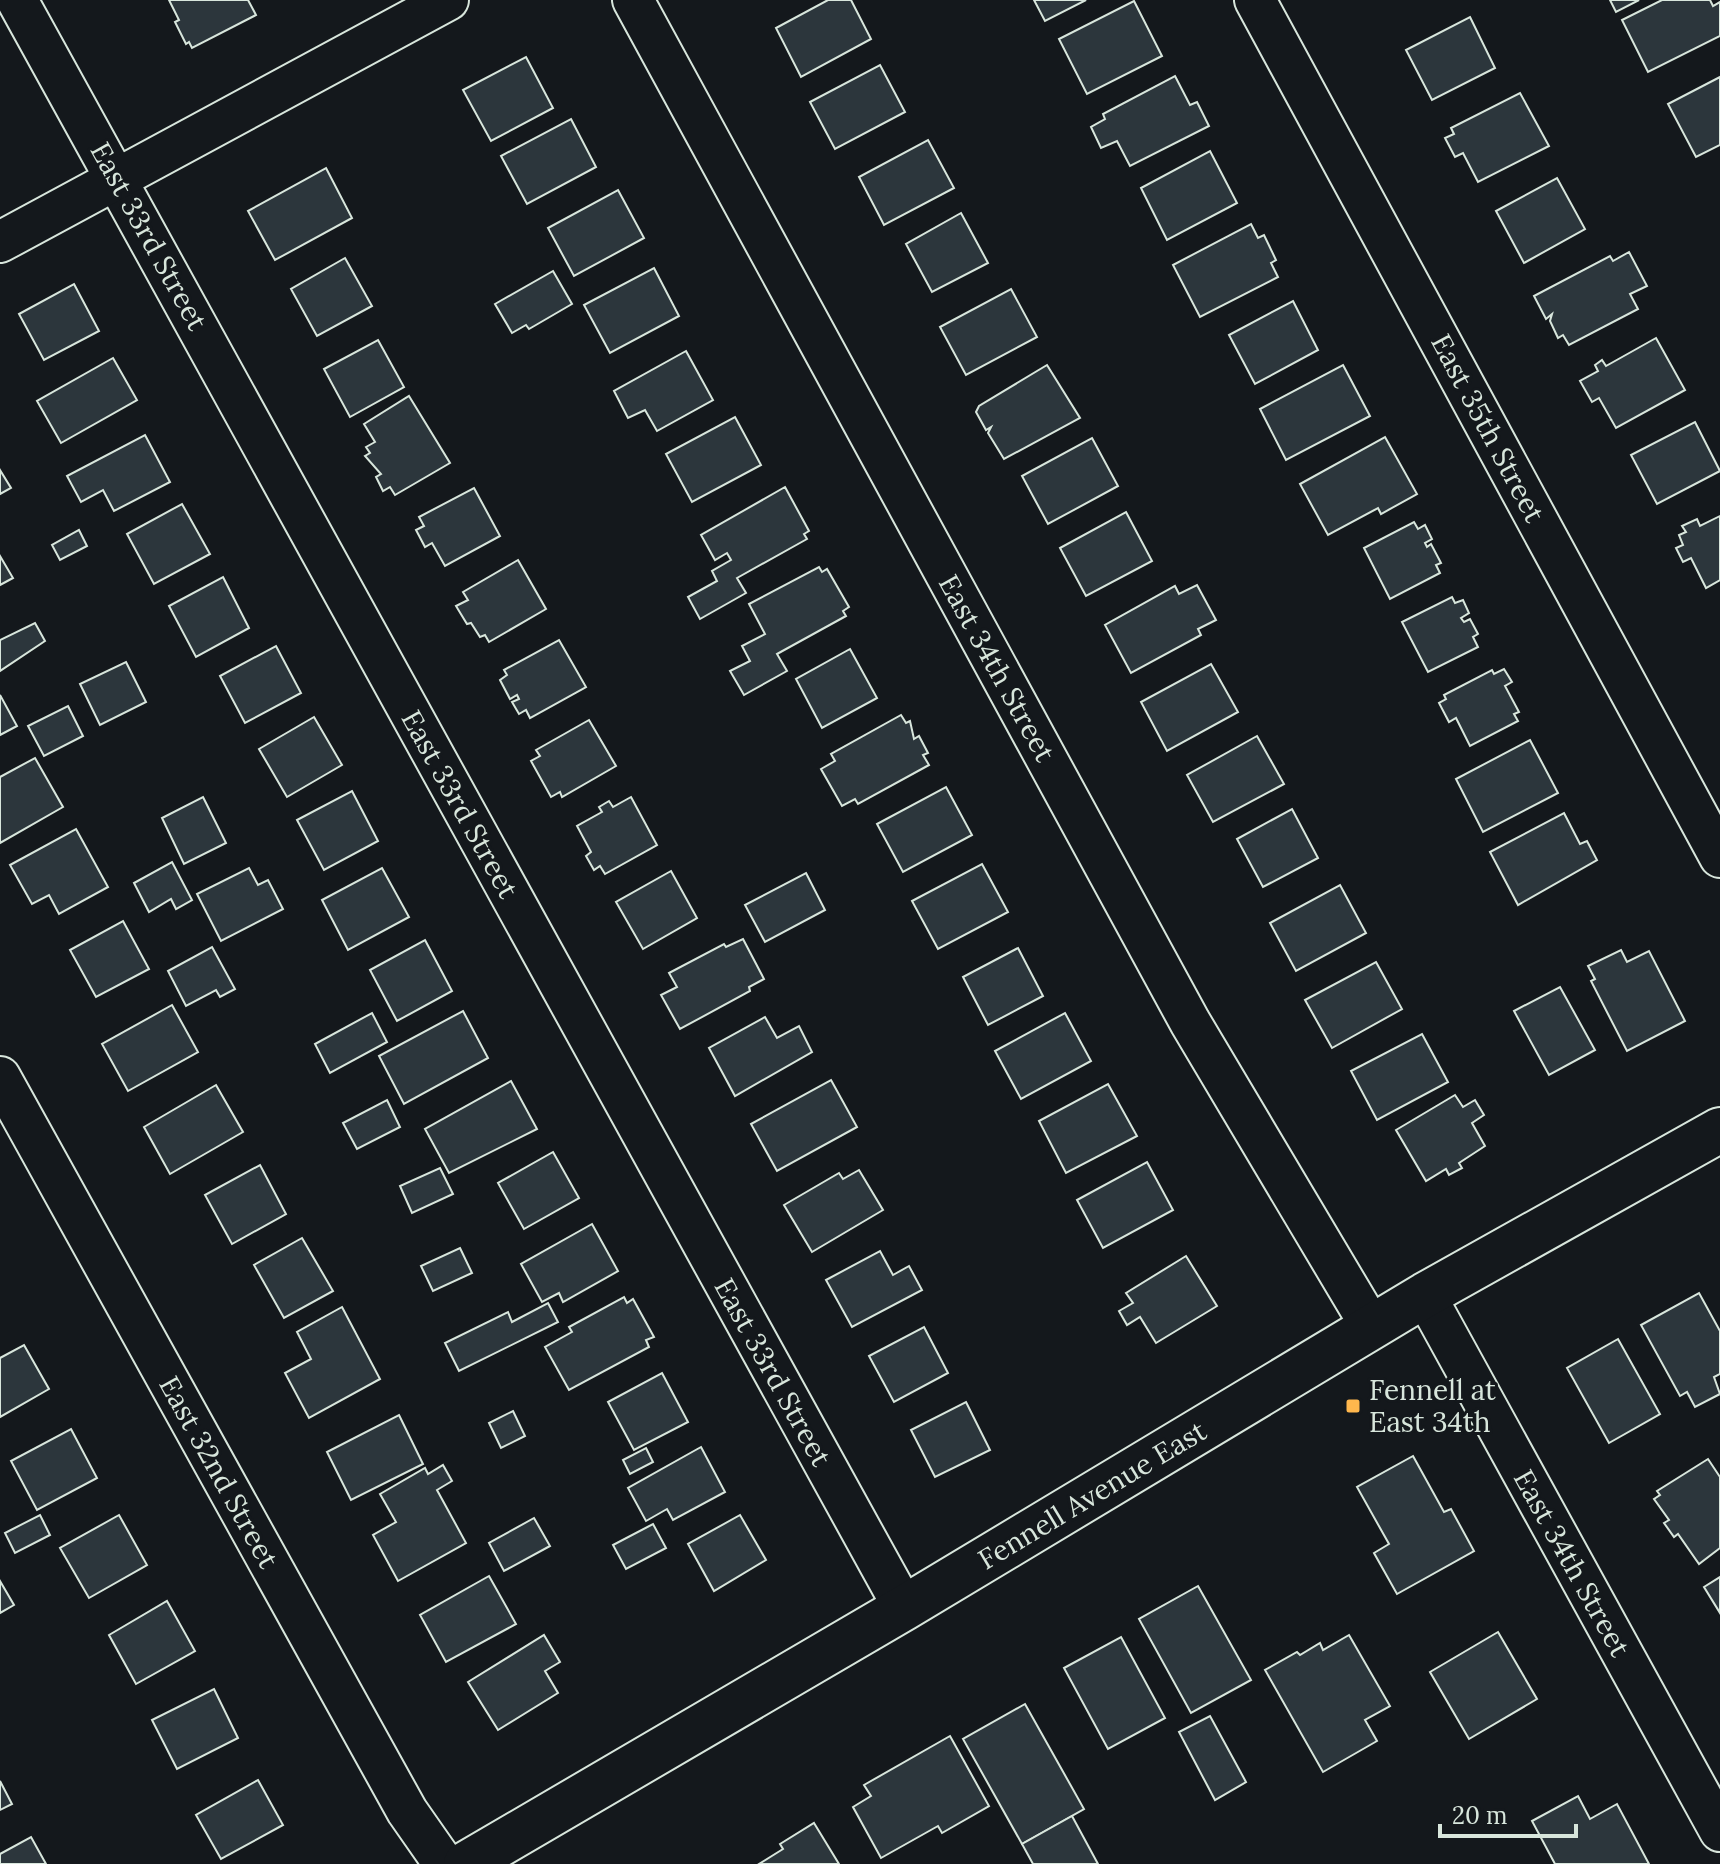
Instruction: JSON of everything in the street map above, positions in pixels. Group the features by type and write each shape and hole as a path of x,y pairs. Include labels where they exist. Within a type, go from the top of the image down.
{"main road":[{"name":"Fennell Avenue East","path":"466,1864 518,1852 904,1608 1425,1295 1720,1130"}],"street":[{"name":"East 33rd Street","path":"17,0 118,178 904,1608"},
{"path":"0,242 448,0"},
{"name":"East 34th Street","path":"633,0 1190,1022 1372,1328"},
{"name":"East 35th Street","path":"1255,0 1720,857"},
{"name":"East 32nd Street","path":"0,1077 407,1811 444,1864"},
{"name":"East 34th Street","path":"1425,1295 1720,1831"}],"building":[{"path":"169,0 248,0 256,15 192,48 189,42 186,44 175,22 179,20"},
{"path":"828,0 851,0 871,39 801,77 776,28"},
{"path":"1034,0 1086,0 1045,21"},
{"path":"1610,0 1639,0 1616,12"},
{"path":"1662,0 1710,0 1713,6 1720,2 1720,36 1648,72 1622,20"},
{"path":"1134,1 1162,56 1087,94 1059,39"},
{"path":"1470,17 1495,68 1432,100 1406,50"},
{"path":"526,57 553,108 491,141 463,90"},
{"path":"880,65 905,112 835,149 810,102"},
{"path":"1175,76 1190,105 1197,102 1209,126 1130,166 1117,141 1101,148 1091,127 1105,119 1103,114"},
{"path":"1720,77 1720,145 1696,157 1668,104"},
{"path":"1520,93 1549,146 1478,182 1463,153 1455,157 1445,138 1454,134 1451,128"},
{"path":"571,119 596,167 527,204 501,156"},
{"path":"928,140 954,188 884,225 859,177"},
{"path":"1210,151 1237,203 1167,240 1141,188"},
{"path":"326,168 352,218 275,260 248,211"},
{"path":"1557,178 1585,229 1524,263 1496,211"},
{"path":"618,190 644,238 574,276 548,228"},
{"path":"961,213 988,263 932,292 906,244"},
{"path":"1251,224 1258,238 1264,235 1276,260 1271,263 1278,277 1200,317 1173,265"},
{"path":"1629,252 1647,286 1630,294 1638,309 1569,345 1563,335 1558,338 1550,321 1552,314 1546,319 1534,296 1610,256 1613,261"},
{"path":"345,258 372,306 317,336 291,289"},
{"path":"654,268 679,316 610,353 584,305"},
{"path":"553,271 572,304 529,329 526,325 512,333 495,304"},
{"path":"74,284 99,331 44,360 19,314"},
{"path":"1011,289 1037,337 966,375 940,327"},
{"path":"1293,301 1318,350 1255,384 1229,335"},
{"path":"1656,338 1685,390 1616,428 1599,398 1592,402 1580,381 1598,371 1595,365 1602,360 1606,366"},
{"path":"378,340 404,387 350,417 324,369"},
{"path":"686,351 713,400 657,431 645,410 628,418 614,391"},
{"path":"113,358 137,400 61,443 37,401"},
{"path":"1047,365 1080,418 1004,459 988,433 991,427 986,430 976,412 979,406"},
{"path":"1343,365 1370,416 1286,460 1260,409"},
{"path":"409,396 450,463 395,495 390,487 383,491 376,477 381,474 365,456 370,453 366,447 375,442 364,424"},
{"path":"735,417 761,465 692,502 666,454"},
{"path":"1695,422 1720,471 1657,504 1631,455"},
{"path":"145,435 170,482 114,511 103,490 81,502 67,476"},
{"path":"1385,437 1417,494 1381,514 1378,508 1328,535 1300,484"},
{"path":"1092,438 1118,486 1048,524 1022,476"},
{"path":"0,470 11,488 0,494"},
{"path":"785,487 809,531 804,534 807,539 737,578 746,593 700,619 688,597 717,581 712,571 731,560 727,553 715,560 701,535"},
{"path":"474,488 500,536 445,566 432,543 425,547 416,530 424,526 419,517"},
{"path":"182,504 210,554 154,584 127,534"},
{"path":"1126,512 1152,561 1086,596 1060,548"},
{"path":"1720,516 1720,580 1706,588 1691,558 1683,562 1676,548 1683,545 1679,535 1686,532 1682,526 1697,519 1700,526"},
{"path":"1414,522 1418,529 1425,525 1432,539 1425,543 1427,547 1431,544 1441,563 1436,565 1440,573 1390,599 1364,548"},
{"path":"79,530 87,546 60,560 52,545"},
{"path":"0,556 13,578 0,585"},
{"path":"518,560 546,609 489,642 485,635 480,637 471,623 467,624 456,606 468,600 463,592"},
{"path":"819,567 822,572 827,569 849,607 843,611 846,616 777,654 787,671 744,695 730,671 750,661 742,646 765,634 749,604"},
{"path":"223,577 249,628 196,657 169,606"},
{"path":"1197,585 1216,620 1198,629 1201,635 1131,673 1105,625 1175,586 1179,594"},
{"path":"1452,597 1455,603 1463,600 1469,613 1461,618 1464,622 1470,619 1478,634 1473,637 1478,647 1428,672 1402,622"},
{"path":"35,623 45,641 0,671 0,640"},
{"path":"559,640 586,687 530,718 526,710 519,714 512,702 519,699 517,695 510,699 500,680 507,675 504,670"},
{"path":"276,646 301,693 245,723 220,676"},
{"path":"850,649 877,698 822,728 796,679"},
{"path":"126,662 146,702 100,725 80,684"},
{"path":"1211,664 1238,712 1167,751 1141,702"},
{"path":"1504,669 1512,682 1505,686 1519,712 1514,714 1518,721 1470,746 1456,718 1449,722 1439,703 1446,699 1444,695 1492,670 1494,674"},
{"path":"0,695 17,726 0,735"},
{"path":"68,706 83,736 44,756 28,726"},
{"path":"901,715 906,723 910,721 914,739 919,736 928,753 923,755 929,765 858,804 855,799 842,806 821,769 835,761 831,754"},
{"path":"314,717 342,765 287,797 259,749"},
{"path":"589,720 616,766 562,797 560,792 551,797 531,761 540,756 536,750"},
{"path":"1257,736 1284,784 1213,822 1187,775"},
{"path":"1530,740 1558,793 1483,832 1456,779"},
{"path":"35,758 63,807 0,843 0,777"},
{"path":"946,787 972,835 903,872 877,824"},
{"path":"352,791 378,841 324,870 297,820"},
{"path":"203,797 226,843 184,864 162,818"},
{"path":"631,797 657,845 605,874 600,866 594,870 586,856 591,852 577,826 602,812 599,807 609,801 613,807"},
{"path":"1292,809 1318,858 1263,887 1237,839"},
{"path":"1564,813 1580,844 1587,841 1597,860 1518,905 1490,852"},
{"path":"76,829 108,887 59,914 49,895 32,904 10,865"},
{"path":"172,862 192,900 176,909 171,899 149,912 134,883"},
{"path":"982,864 1008,912 938,949 912,901"},
{"path":"249,868 258,885 268,880 283,909 221,941 197,894"},
{"path":"382,868 409,917 348,950 322,900"},
{"path":"671,871 697,918 643,949 616,902"},
{"path":"806,873 825,910 765,942 745,905"},
{"path":"1340,885 1366,933 1296,971 1270,923"},
{"path":"123,921 149,969 96,997 70,950"},
{"path":"743,939 764,979 749,987 750,991 680,1029 661,995 677,987 669,973 724,944 726,947"},
{"path":"425,940 452,991 397,1021 370,970"},
{"path":"212,947 235,989 220,997 216,990 186,1006 168,971"},
{"path":"1018,948 1043,996 988,1025 963,977"},
{"path":"1621,950 1627,962 1649,951 1685,1021 1627,1051 1591,981 1595,979 1588,966"},
{"path":"1376,962 1402,1009 1332,1048 1305,1000"},
{"path":"1560,987 1595,1050 1549,1075 1514,1011"},
{"path":"172,1005 198,1052 128,1091 102,1044"},
{"path":"463,1011 488,1058 404,1104 379,1056"},
{"path":"372,1013 387,1042 330,1073 315,1044"},
{"path":"1065,1013 1091,1061 1021,1099 995,1051"},
{"path":"765,1017 777,1038 799,1026 812,1052 735,1096 709,1048"},
{"path":"1422,1034 1448,1082 1377,1120 1351,1071"},
{"path":"831,1080 857,1127 777,1171 751,1124"},
{"path":"511,1081 537,1129 449,1173 425,1129"},
{"path":"1108,1084 1137,1136 1066,1173 1039,1121"},
{"path":"216,1085 243,1132 170,1174 144,1127"},
{"path":"1455,1095 1463,1107 1475,1100 1484,1115 1472,1123 1485,1146 1459,1163 1462,1168 1449,1175 1446,1169 1426,1181 1396,1130"},
{"path":"387,1100 400,1127 357,1149 343,1123"},
{"path":"553,1152 579,1198 524,1229 498,1183"},
{"path":"1147,1162 1173,1210 1103,1248 1077,1200"},
{"path":"260,1165 286,1214 232,1244 205,1195"},
{"path":"440,1168 453,1194 412,1213 400,1186"},
{"path":"859,1170 883,1210 812,1252 784,1205 839,1173 843,1179"},
{"path":"592,1224 618,1271 563,1302 559,1293 542,1302 521,1264"},
{"path":"302,1238 333,1291 284,1318 254,1265"},
{"path":"460,1248 472,1273 433,1291 421,1266"},
{"path":"880,1251 893,1275 909,1266 922,1290 852,1327 826,1280"},
{"path":"1186,1256 1217,1306 1156,1343 1140,1317 1127,1325 1119,1311 1133,1303 1126,1293"},
{"path":"1699,1293 1720,1331 1720,1374 1714,1377 1720,1394 1695,1407 1687,1392 1680,1396 1641,1325"},
{"path":"624,1297 627,1303 633,1299 654,1337 646,1340 649,1347 569,1390 545,1347 572,1332 569,1327"},
{"path":"548,1303 558,1322 459,1371 445,1343 508,1312 512,1322"},
{"path":"342,1307 380,1379 309,1418 285,1373 311,1359 297,1332"},
{"path":"924,1327 948,1373 894,1402 869,1356"},
{"path":"1618,1339 1660,1414 1609,1443 1567,1368"},
{"path":"24,1345 49,1389 0,1417 0,1358"},
{"path":"662,1373 688,1422 634,1450 608,1402"},
{"path":"966,1402 990,1450 935,1477 911,1430"},
{"path":"513,1411 525,1436 501,1448 489,1423"},
{"path":"399,1415 423,1464 351,1500 327,1452"},
{"path":"71,1429 97,1478 37,1510 11,1461"},
{"path":"701,1447 725,1492 673,1520 667,1509 646,1521 628,1488"},
{"path":"646,1448 653,1462 630,1474 623,1460"},
{"path":"1413,1456 1444,1512 1451,1509 1474,1551 1397,1594 1374,1553 1389,1544 1357,1487"},
{"path":"1708,1459 1720,1477 1720,1548 1699,1564 1678,1534 1674,1537 1664,1523 1669,1520 1654,1499 1660,1495 1657,1491"},
{"path":"443,1465 452,1481 437,1490 466,1543 398,1581 373,1535 396,1522 380,1494 425,1468 428,1474"},
{"path":"40,1515 50,1535 15,1553 5,1533"},
{"path":"119,1515 147,1565 89,1598 60,1548"},
{"path":"740,1515 766,1560 714,1591 688,1544"},
{"path":"534,1518 550,1546 504,1571 489,1543"},
{"path":"653,1524 666,1548 626,1569 613,1545"},
{"path":"489,1576 516,1624 446,1662 420,1615"},
{"path":"1720,1577 1720,1613 1704,1587"},
{"path":"0,1581 14,1605 0,1613"},
{"path":"1198,1586 1251,1680 1191,1713 1139,1619"},
{"path":"167,1601 195,1651 136,1684 109,1635"},
{"path":"1498,1632 1537,1699 1469,1739 1430,1672"},
{"path":"544,1635 560,1662 545,1671 558,1693 498,1730 468,1682"},
{"path":"1349,1635 1390,1706 1365,1720 1377,1741 1323,1772 1265,1670 1297,1652 1300,1655 1320,1643 1323,1650"},
{"path":"1121,1637 1165,1718 1108,1749 1064,1668"},
{"path":"214,1689 238,1738 177,1769 152,1720"},
{"path":"1025,1704 1084,1809 1022,1844 963,1739"},
{"path":"1210,1716 1246,1782 1215,1800 1179,1732"},
{"path":"950,1736 989,1806 942,1833 938,1826 881,1858 853,1807 871,1796 864,1785"},
{"path":"258,1780 283,1825 221,1859 196,1815"},
{"path":"0,1781 12,1804 0,1810"},
{"path":"1578,1796 1590,1819 1617,1804 1649,1864 1555,1864 1532,1821"},
{"path":"1072,1816 1098,1864 1033,1864 1022,1844"},
{"path":"814,1823 839,1864 759,1864 783,1849 780,1844"},
{"path":"31,1837 46,1864 0,1864 0,1854"}],"place":[{"name":"Fennell at East 34th","path":"1353,1406"}]}
